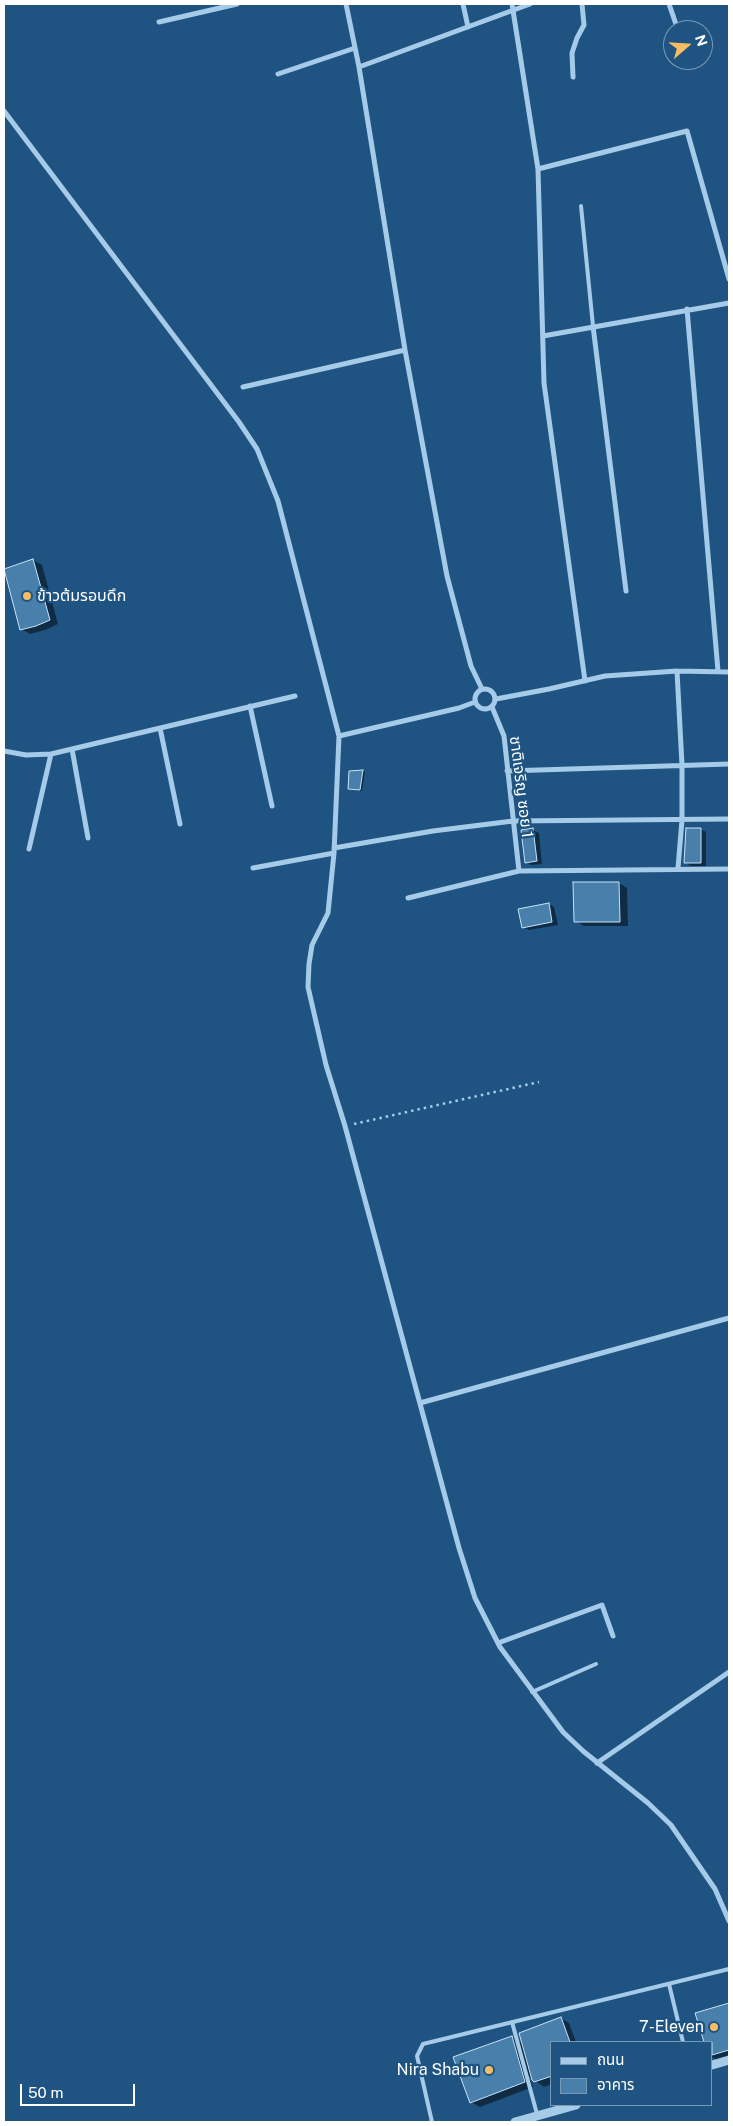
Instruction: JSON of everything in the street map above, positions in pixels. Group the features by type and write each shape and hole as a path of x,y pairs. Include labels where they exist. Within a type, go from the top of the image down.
{"street":[{"path":"159,22 237,4"},
{"path":"346,4 359,67 405,350 447,576 471,666 482,689"},
{"path":"463,4 468,27"},
{"path":"512,4 538,169 544,383 585,681"},
{"path":"359,67 530,4"},
{"path":"573,77 572,53 584,24 582,4"},
{"path":"669,4 675,20"},
{"path":"278,74 355,48"},
{"path":"4,111 239,422 257,449 278,501 339,736 334,850 328,913 312,946 308,964 308,987 326,1065 345,1126 459,1548 475,1598 498,1643 562,1732 597,1763 648,1803 671,1825 714,1889 729,1921"},
{"path":"538,169 687,131 729,279"},
{"path":"543,336 729,303"},
{"path":"688,309 718,671"},
{"path":"593,326 626,591"},
{"path":"243,387 405,350"},
{"path":"677,671 682,765 682,820 678,868"},
{"path":"496,698 618,675 677,671 729,672"},
{"path":"482,689 490,689 496,698 492,707 487,710 481,709 475,702 475,697 482,689"},
{"path":"4,751 26,755 51,754 295,696"},
{"path":"339,736 459,708 475,702"},
{"path":"250,706 272,806"},
{"name":"ชาติเจริญ ซอย 1","path":"492,707 504,736 518,871"},
{"path":"160,728 180,824"},
{"path":"72,750 88,838"},
{"path":"29,849 51,754"},
{"path":"508,771 729,764"},
{"path":"253,868 433,831 513,821 729,820"},
{"path":"408,898 518,871 729,869"},
{"path":"420,1403 729,1318"},
{"path":"498,1643 602,1606 613,1636"},
{"path":"597,1763 729,1672"},
{"path":"713,2065 729,2060"},
{"path":"516,2122 572,2106"}],"lane":[{"path":"581,206 593,326"},
{"path":"532,1692 596,1664"},
{"path":"432,2122 418,2056 423,2044 729,1969"},
{"path":"669,1984 683,2041"},
{"path":"512,2022 537,2116"}],"path":[{"path":"345,1126 539,1082"}],"building":[{"name":"ข้าวต้มรอบดึก","path":"33,559 50,620 20,630 4,569"},
{"path":"363,770 360,790 348,789 349,771"},
{"path":"533,828 537,861 525,863 521,830"},
{"path":"686,828 701,828 701,863 684,863"},
{"path":"573,882 619,882 620,922 574,922"},
{"path":"549,903 552,922 522,928 518,909"},
{"name":"7-Eleven","path":"729,2003 729,2050 713,2055 713,2041 704,2041 695,2013"},
{"path":"561,2017 570,2041 550,2041 550,2077 534,2082 532,2080 519,2033"},
{"name":"Nira Shabu","path":"512,2036 525,2082 470,2103 453,2057"}],"place":[{"name":"ข้าวต้มรอบดึก","path":"27,596"},
{"name":"7-Eleven","path":"714,2027"},
{"name":"Nira Shabu","path":"489,2070"}]}
